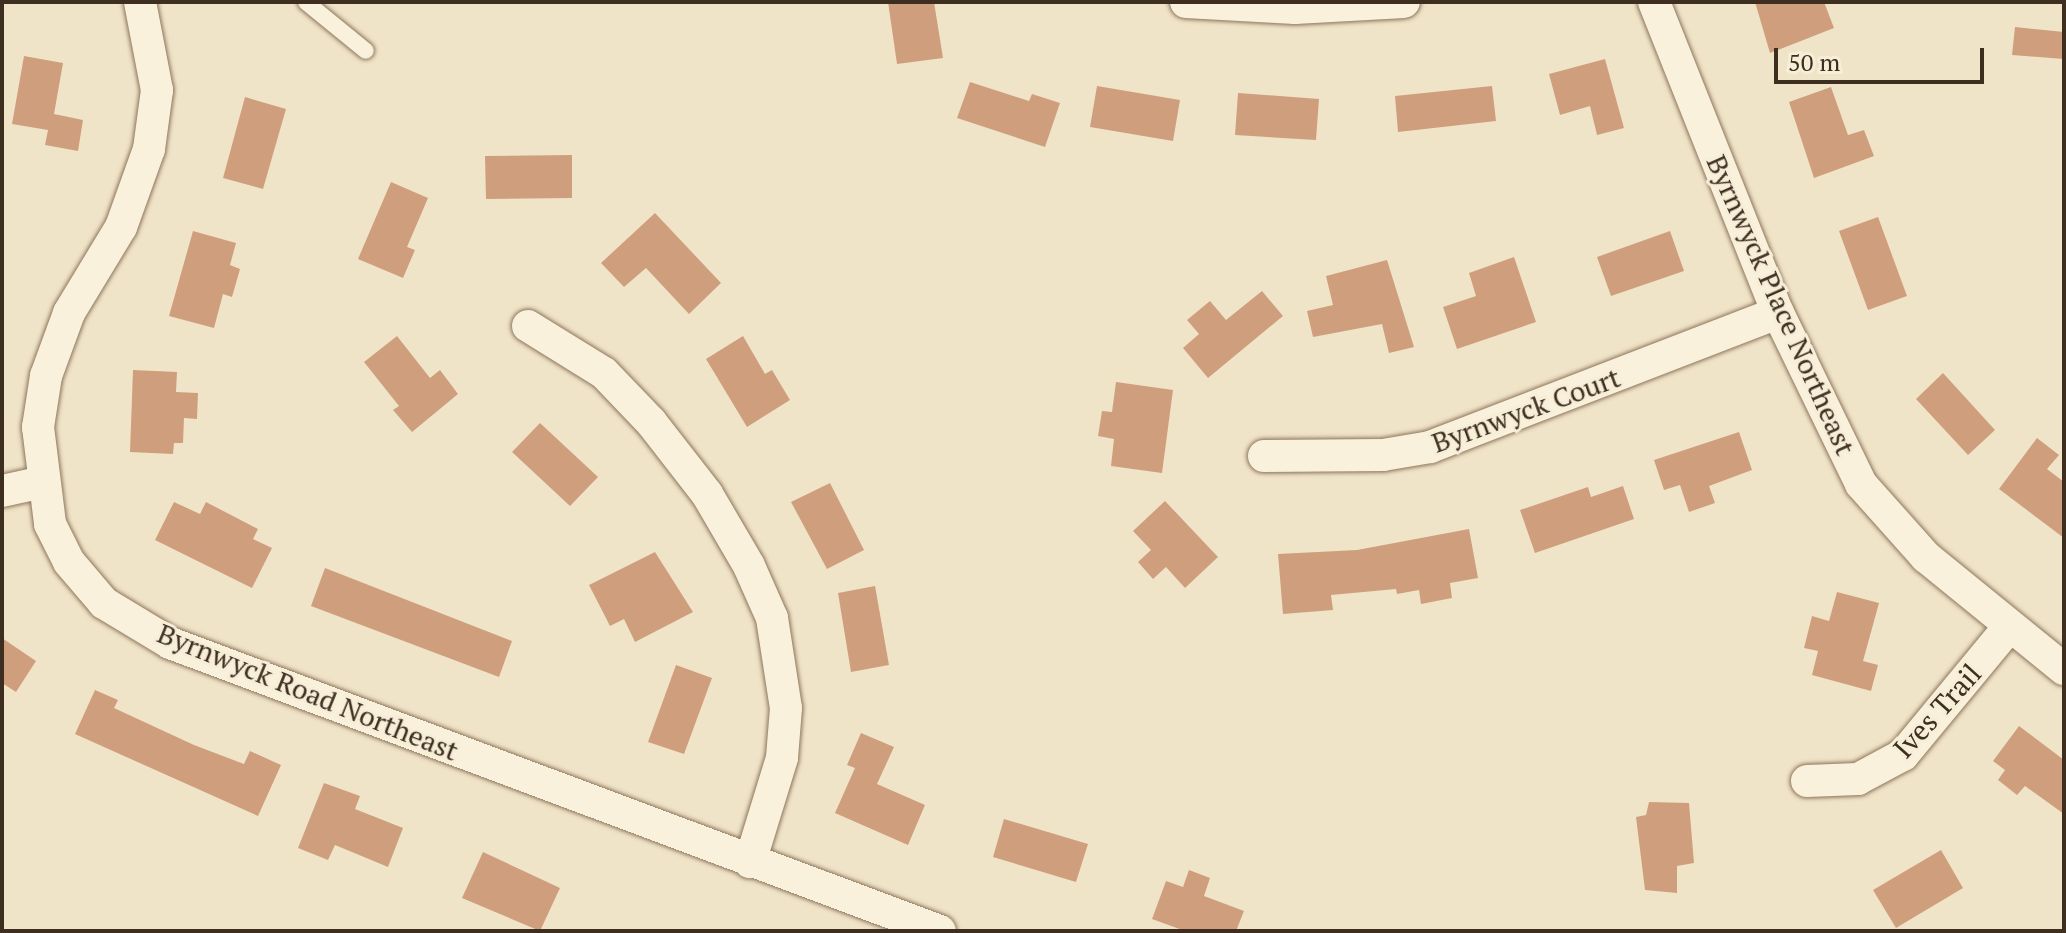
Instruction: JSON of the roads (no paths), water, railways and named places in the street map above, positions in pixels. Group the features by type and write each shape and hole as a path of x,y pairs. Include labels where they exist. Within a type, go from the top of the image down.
{"street":[{"name":"Byrnwyck Road Northeast","path":"140,2 157,90 149,149 121,227 69,313 46,376 38,427 50,524 69,562 104,603 170,643 940,931"},
{"path":"1186,2 1295,8 1404,2"},
{"name":"Byrnwyck Place Northeast","path":"1654,2 1778,313 1861,484 1908,540 2009,627 2064,669"},
{"name":"Byrnwyck Court","path":"1264,456 1383,455 1430,447 1778,313"},
{"path":"528,326 604,373 651,422 707,494 749,566 772,618 786,708 782,758 750,862"},
{"path":"2,491 43,482"},
{"name":"Ives Trail","path":"1807,781 1858,779 1903,755 2009,627"}],"lane":[{"path":"306,2 366,51"}]}
